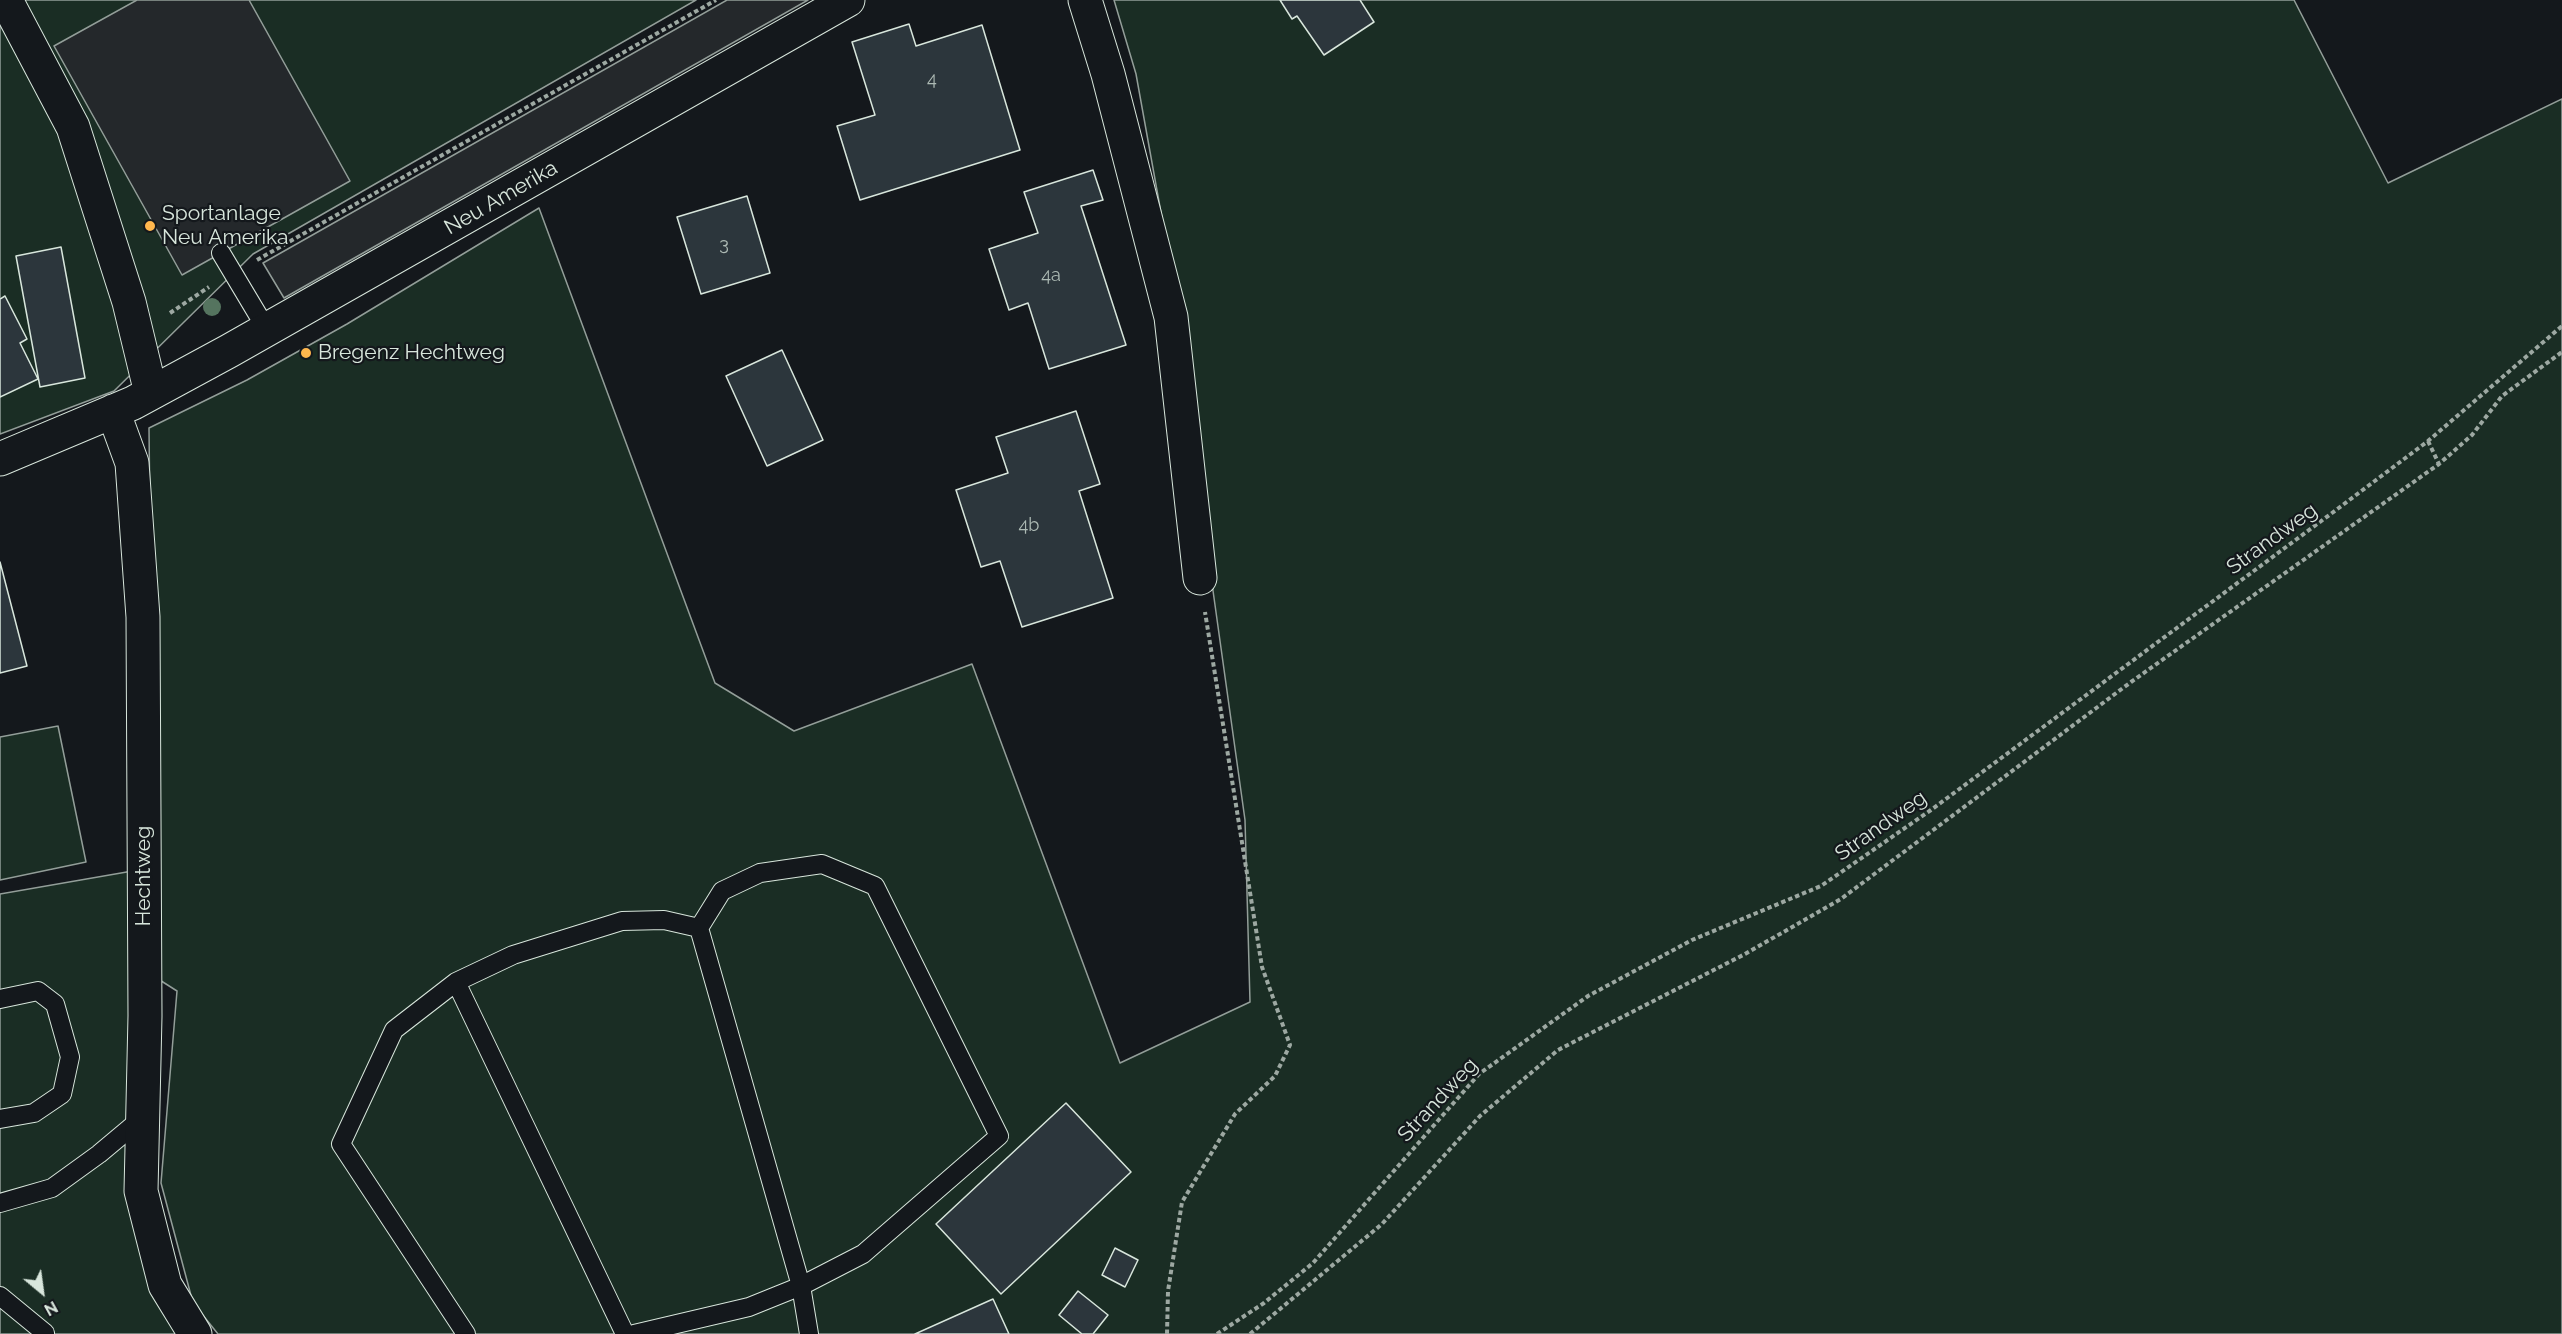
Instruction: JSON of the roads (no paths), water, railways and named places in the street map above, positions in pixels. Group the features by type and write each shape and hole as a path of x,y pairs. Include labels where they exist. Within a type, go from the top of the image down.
{"street":[{"path":"6,0 73,127 138,335 151,393"},
{"name":"Neu Amerika","path":"0,459 151,393 267,330 848,0"},
{"path":"1085,0 1108,74 1172,317 1200,578"},
{"name":"Hechtweg","path":"112,411 132,463 143,617 145,1016 141,1191 165,1285 195,1334"}],"lane":[{"path":"221,253 267,330"},
{"path":"634,1334 750,1306 801,1286 863,1254 999,1137 875,886 822,864 760,873 722,891 699,928 801,1286 809,1334"},
{"path":"466,1334 341,1144 394,1030 456,982 513,955 622,921 664,920 699,928"},
{"path":"456,982 625,1334"},
{"path":"0,999 38,991 55,1004 70,1057 62,1094 34,1113 0,1119"},
{"path":"0,1203 52,1188 99,1154 141,1118"},
{"path":"0,1296 45,1333"}],"place":[{"name":"Sportanlage Neu Amerika","path":"150,226"},
{"name":"Bregenz Hechtweg","path":"306,353"}]}
